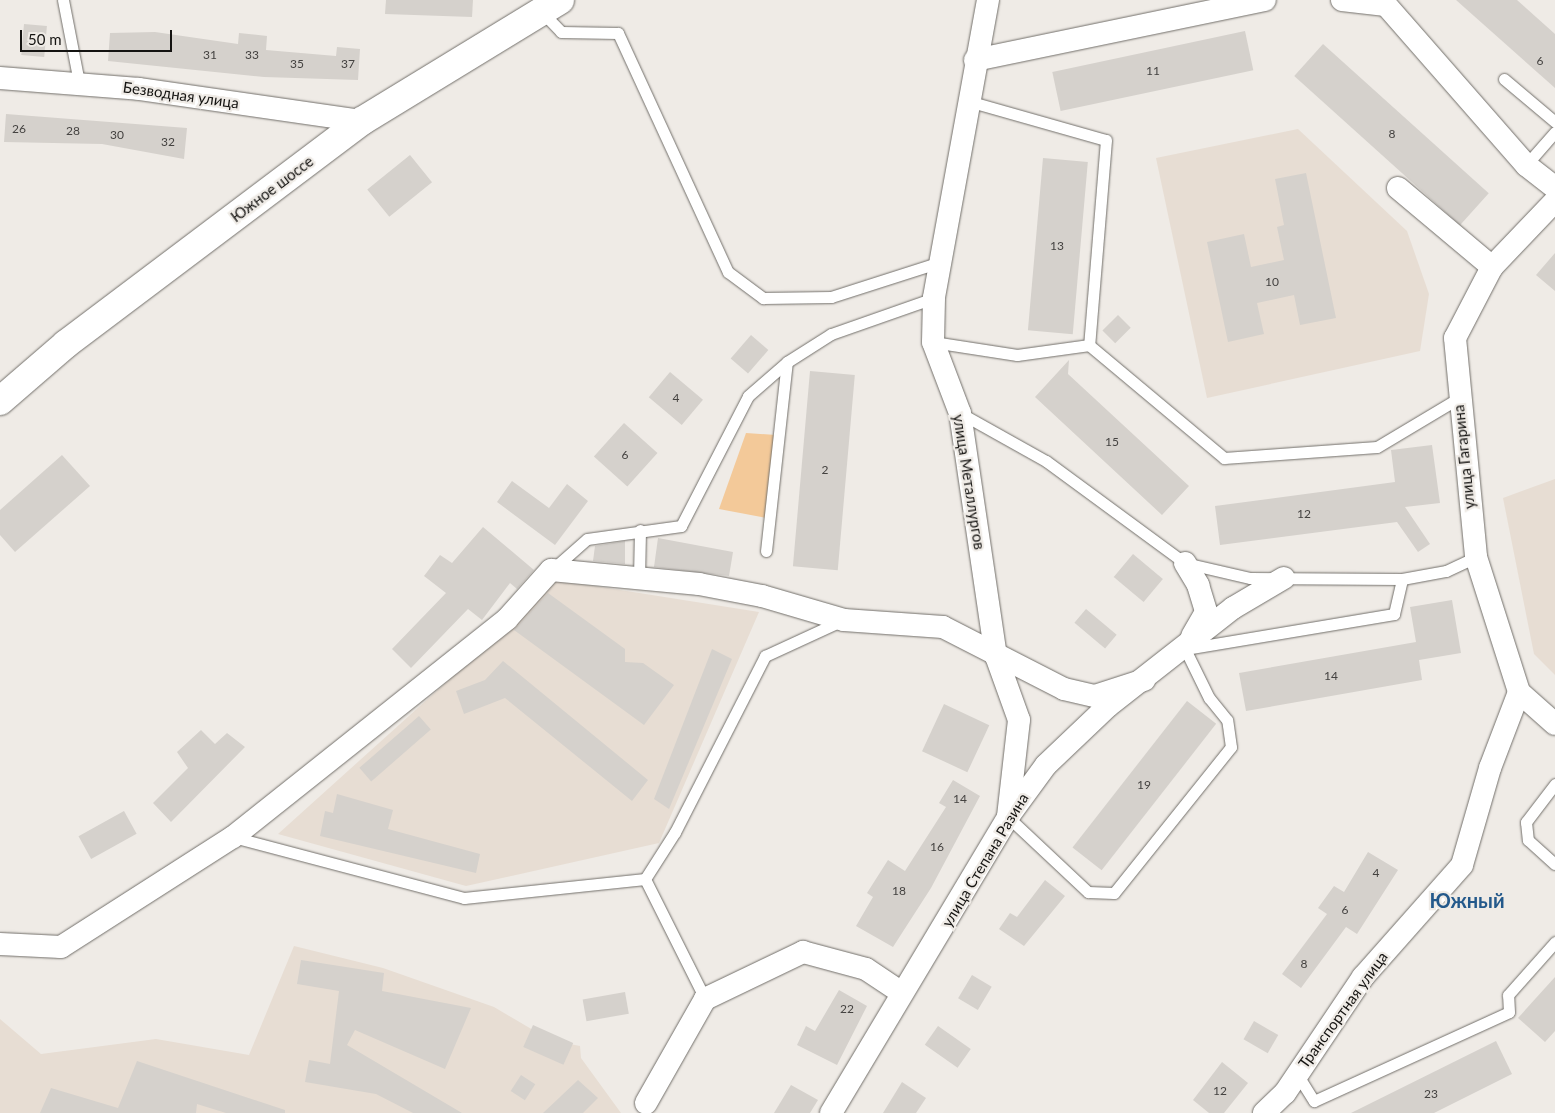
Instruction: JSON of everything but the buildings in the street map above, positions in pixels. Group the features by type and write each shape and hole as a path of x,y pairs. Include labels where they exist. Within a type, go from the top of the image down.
{"street":[{"name":"улица Металлургов","path":"988,0 975,60 934,298 933,342 960,413 996,656 1018,720 1008,817"},
{"path":"975,60 1265,0"},
{"path":"1342,0 1386,5 1526,165 1555,188"},
{"name":"Южное шоссе","path":"0,401 74,339 362,121 551,6"},
{"name":"Безводная улица","path":"0,78 79,82 362,121"},
{"path":"1398,188 1492,266"},
{"name":"улица Гагарина","path":"1519,692 1476,557 1459,398 1455,338 1492,266 1555,201"},
{"path":"1185,563 1198,585 1206,612 1185,649"},
{"path":"0,944 60,947 233,837 506,619 551,570 639,578 762,596 844,620 943,627 996,656 1064,689 1095,696 1144,680"},
{"name":"улица Степана Разина","path":"831,1113 1008,817 1046,765 1144,680 1185,649 1233,608 1284,578"},
{"path":"1519,692 1555,724"},
{"name":"Транспортная улица","path":"1264,1113 1282,1103 1297,1074 1363,978 1462,865 1490,768 1519,692"},
{"path":"643,1108 704,999 803,952 866,969 902,993"}],"lane":[{"path":"62,0 79,82"},
{"path":"551,6 561,32 618,33 728,272 763,298 830,297 940,262"},
{"path":"1504,79 1555,122"},
{"path":"968,101 1106,140 1088,345"},
{"path":"1526,165 1555,132"},
{"path":"551,570 586,539 640,530 681,526 748,396 787,362 830,334 934,298"},
{"path":"933,342 1017,355 1088,345 1224,458 1377,447 1459,398"},
{"path":"766,551 787,362"},
{"path":"960,413 1046,461 1185,563 1250,578 1402,579 1446,571 1476,557"},
{"path":"639,578 640,530"},
{"path":"1008,817 1088,892 1114,893 1231,747 1227,720 1209,698 1185,649 1394,614 1402,579"},
{"path":"645,880 675,832 765,656 844,620"},
{"path":"1555,784 1526,822 1528,840 1555,864"},
{"path":"233,837 464,898 645,880"},
{"path":"645,880 704,999"},
{"path":"1297,1074 1314,1101 1509,1012 1508,995 1555,942"}],"shaded area":[{"path":"1298,129 1407,231 1429,294 1420,351 1207,398 1156,158"},
{"path":"746,433 776,435 766,518 719,509"},
{"path":"1555,479 1555,675 1534,654 1503,498"},
{"path":"551,579 759,612 659,843 466,886 278,834 511,624"},
{"path":"294,946 383,968 494,1007 550,1040 580,1046 581,1058 621,1113 0,1113 0,1019 41,1054 156,1039 249,1055"}],"district":[{"name":"Южный","path":"1467,900"}]}
